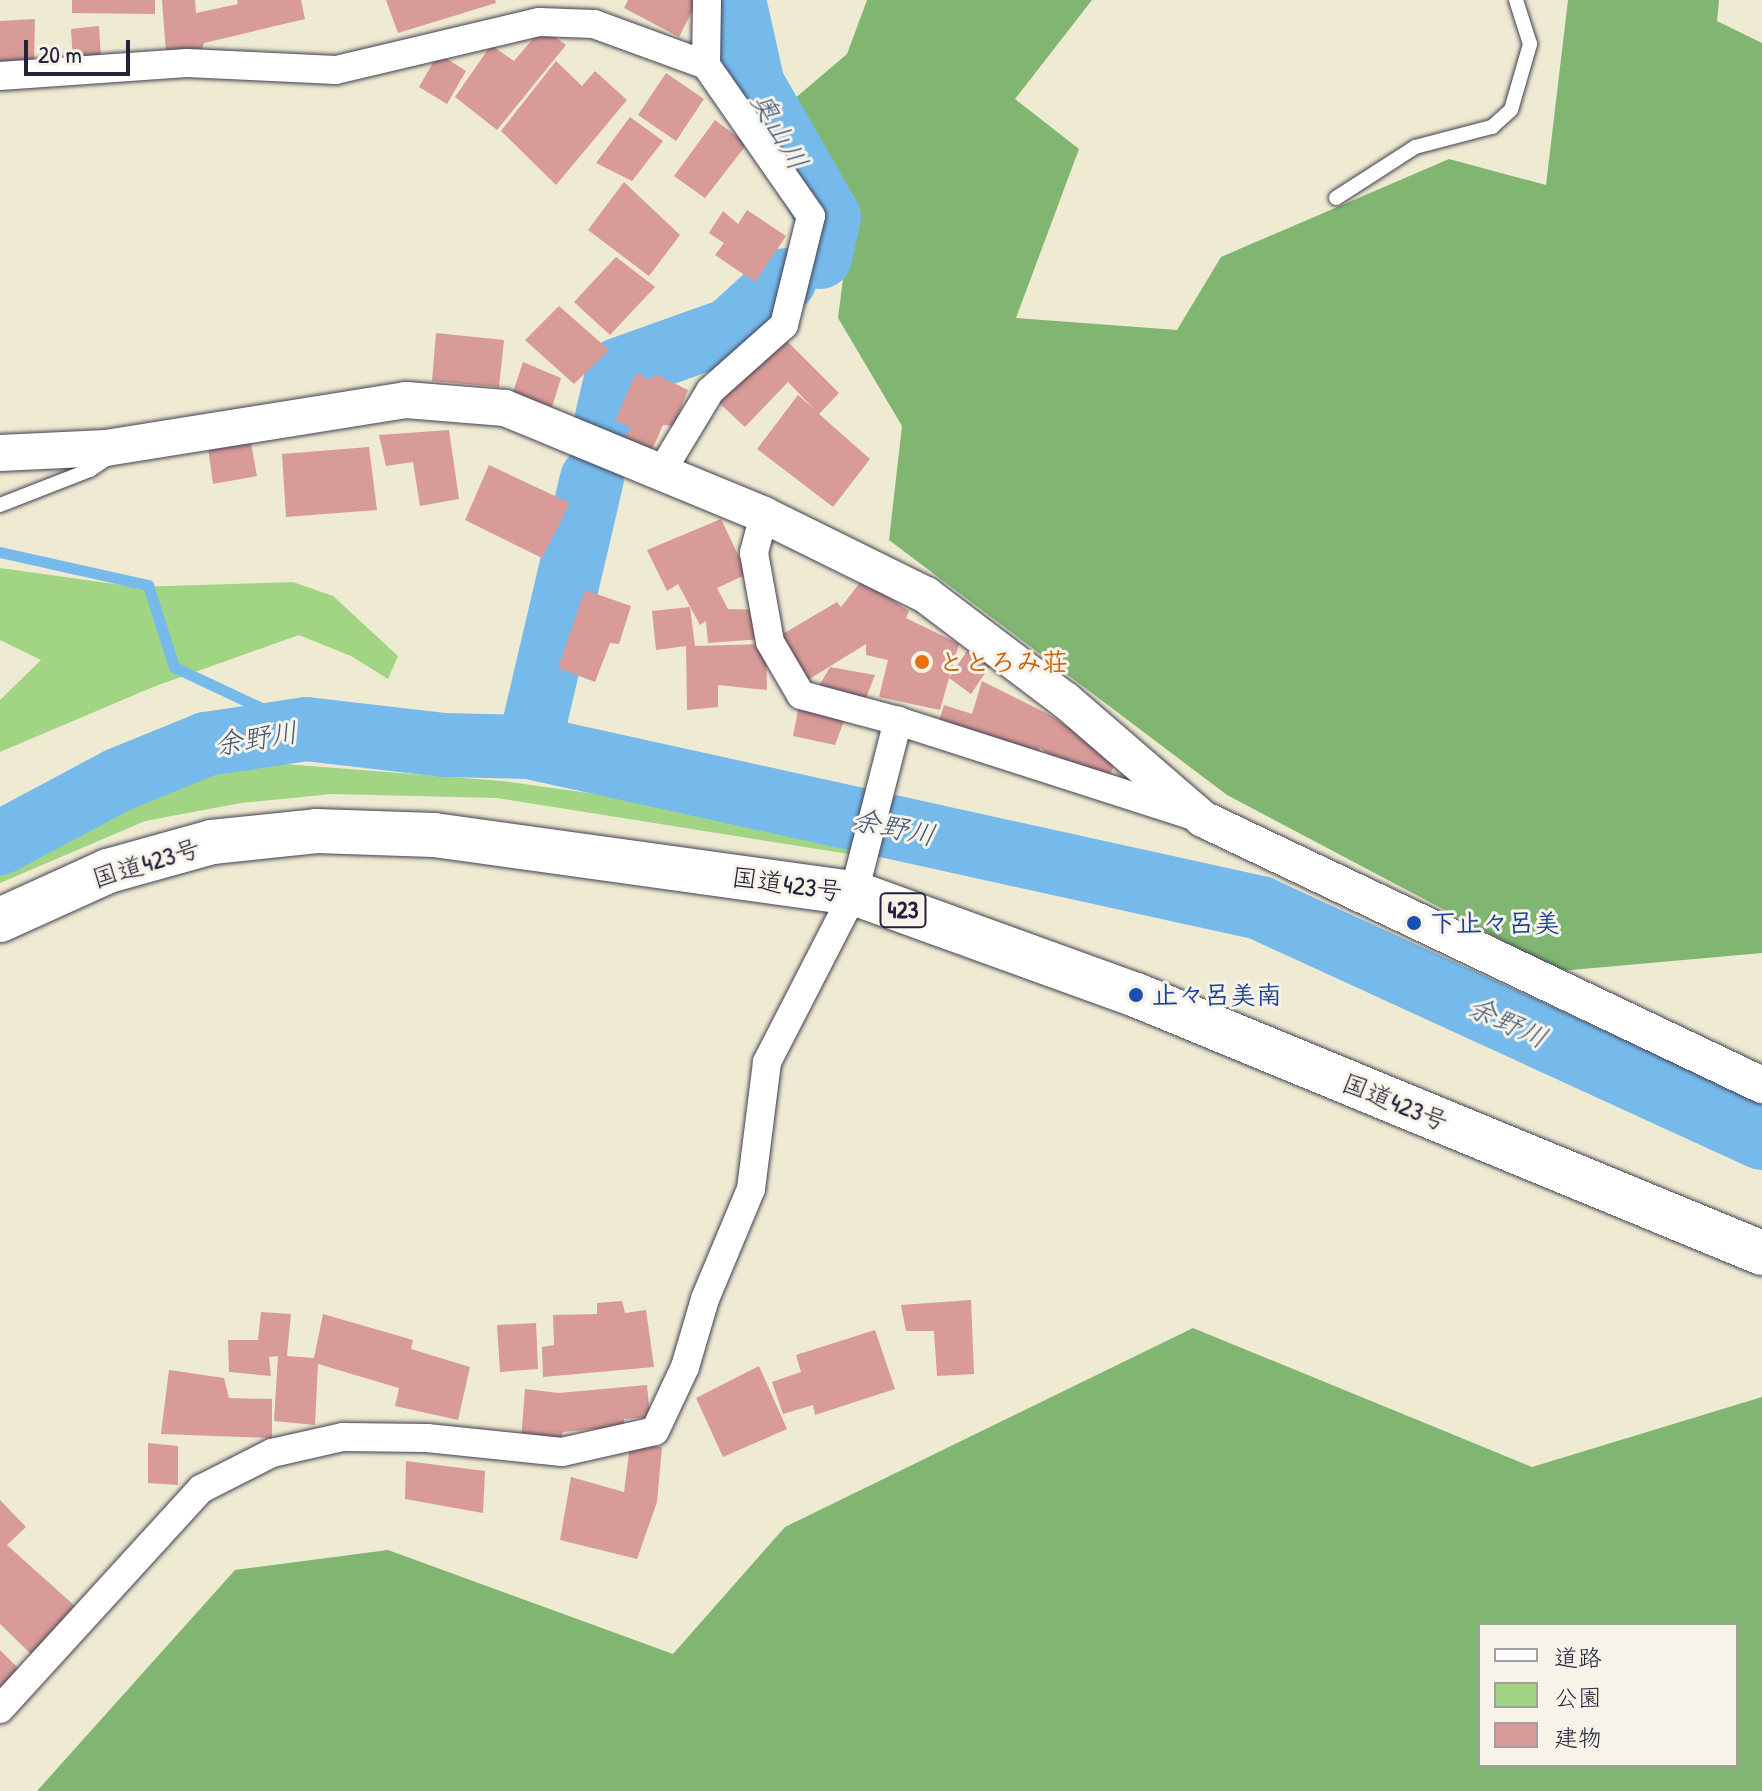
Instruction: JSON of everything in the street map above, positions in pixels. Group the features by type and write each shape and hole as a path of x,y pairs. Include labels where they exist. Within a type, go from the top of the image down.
{"highway":[{"name":"国道423号","path":"0,920 123,866 212,842 316,831 434,835 857,880 1762,1253"}],"street":[{"path":"706,65 707,0"},
{"path":"0,76 187,63 336,70 539,22 594,24 706,65 811,216 784,325 710,391 660,474"},
{"path":"0,453 128,444 406,400 454,401 505,408 764,515 926,595 1065,700 1203,819"},
{"path":"764,515 754,553 770,642 801,695 898,721 1203,819 1762,1085"},
{"path":"0,1709 201,1489 272,1453 343,1437 427,1438 562,1452 655,1431 685,1367 705,1299 751,1189 767,1062 857,880 898,721"}],"lane":[{"path":"1336,198 1415,147 1492,127 1511,110 1530,44 1516,0"},
{"path":"0,505 90,470 128,444"}],"green space":[{"path":"867,0 1092,0 1015,99 1079,149 1016,318 1177,330 1221,257 1449,159 1546,185 1568,0 1719,0 1717,21 1762,43 1762,953 1560,971 1227,795 889,540 902,426 838,318 852,209 793,100 847,54"},
{"path":"0,568 136,587 293,582 333,596 398,656 388,679 351,656 299,635 153,687 0,752 0,700 41,660 0,640"},
{"path":"272,763 502,781 638,800 815,814 858,823 849,854 497,798 332,794 241,803 145,821 0,883 0,859 188,771"},
{"path":"1193,1328 1532,1467 1762,1397 1762,1791 37,1791 235,1570 388,1550 673,1654 785,1527"}],"building":[{"path":"72,0 155,0 155,14 72,13"},
{"path":"162,0 195,0 196,13 238,4 237,0 301,0 305,19 204,43 202,49 166,53"},
{"path":"386,0 495,0 496,3 398,33"},
{"path":"628,0 693,0 694,8 679,37 624,8"},
{"path":"35,19 34,60 0,61 0,21"},
{"path":"99,26 101,58 73,60 71,29"},
{"path":"542,28 566,45 497,130 455,97 491,45 514,61"},
{"path":"444,57 466,71 447,104 419,87 435,59"},
{"path":"556,61 582,86 595,71 627,100 556,185 501,131"},
{"path":"666,73 704,99 676,141 638,115"},
{"path":"630,117 663,141 632,181 596,163"},
{"path":"715,120 747,144 705,198 674,176"},
{"path":"624,182 680,235 649,276 588,230"},
{"path":"747,210 786,236 755,282 715,255 724,243 709,233 723,211 738,224"},
{"path":"616,257 655,287 610,335 574,302"},
{"path":"559,306 609,350 574,384 525,340"},
{"path":"436,333 504,340 499,387 432,381"},
{"path":"779,333 839,393 819,414 870,459 833,507 757,449 798,395 814,409 788,382 745,427 716,400"},
{"path":"523,362 561,378 552,407 512,395"},
{"path":"636,373 651,380 655,374 688,390 674,426 663,425 652,450 624,438 631,427 615,421"},
{"path":"449,430 459,499 420,506 413,462 386,466 379,435"},
{"path":"251,443 257,476 213,484 208,448"},
{"path":"369,447 377,510 286,517 282,454"},
{"path":"489,465 570,503 542,558 465,520"},
{"path":"721,519 747,574 717,588 728,609 762,610 762,639 708,643 706,621 700,625 678,584 667,591 647,550"},
{"path":"862,580 909,611 906,618 959,644 940,710 879,697 888,660 866,655 866,644 803,683 776,638 837,602 841,607"},
{"path":"585,590 631,606 619,644 610,643 595,682 558,668"},
{"path":"690,607 695,646 766,644 767,690 718,685 718,707 687,710 686,646 656,650 652,611"},
{"path":"967,651 990,666 971,694 949,678"},
{"path":"830,667 875,675 862,708 815,693"},
{"path":"982,681 1050,715 1117,759 1106,784 1071,771 1040,748 1035,762 936,731 944,705 972,714"},
{"path":"799,705 845,718 835,745 793,736"},
{"path":"971,1300 974,1374 937,1376 934,1331 906,1331 901,1305"},
{"path":"622,1301 625,1313 646,1310 654,1367 543,1377 542,1347 554,1345 553,1315 597,1314 597,1303"},
{"path":"261,1312 291,1314 287,1356 314,1358 323,1314 413,1340 411,1349 470,1367 458,1420 395,1406 399,1388 318,1364 315,1425 274,1421 278,1356 269,1357 271,1376 229,1372 228,1340 258,1340"},
{"path":"536,1323 538,1369 500,1372 497,1325"},
{"path":"875,1330 895,1389 815,1415 813,1405 783,1414 772,1382 801,1372 796,1355"},
{"path":"759,1366 787,1429 723,1457 696,1398"},
{"path":"169,1370 224,1378 229,1398 272,1399 272,1438 161,1434"},
{"path":"647,1385 650,1417 624,1419 624,1426 563,1432 560,1442 521,1440 525,1389 559,1393"},
{"path":"148,1443 178,1446 178,1485 148,1483"},
{"path":"630,1445 662,1447 657,1502 637,1559 560,1540 571,1477 624,1492"},
{"path":"406,1461 485,1471 483,1513 405,1499"},
{"path":"0,1500 26,1527 7,1545 76,1607 32,1655 0,1624"},
{"path":"0,1650 22,1672 0,1693"}],"waterway":[{"name":"奥山川","path":"734,0 753,85 829,217 820,257"},
{"name":"奥山川","path":"607,417 618,370 730,330 785,280"},
{"name":"奥山川","path":"529,747 592,479"},
{"path":"0,552 148,585 174,667 306,729"},
{"name":"余野川","path":"0,843 118,780 206,744 306,729 444,745 529,747 1260,908 1762,1138"}],"place":[{"name":"ととろみ荘","path":"922,662"},
{"name":"下止々呂美","path":"1414,923"},
{"name":"止々呂美南","path":"1136,995"}]}
